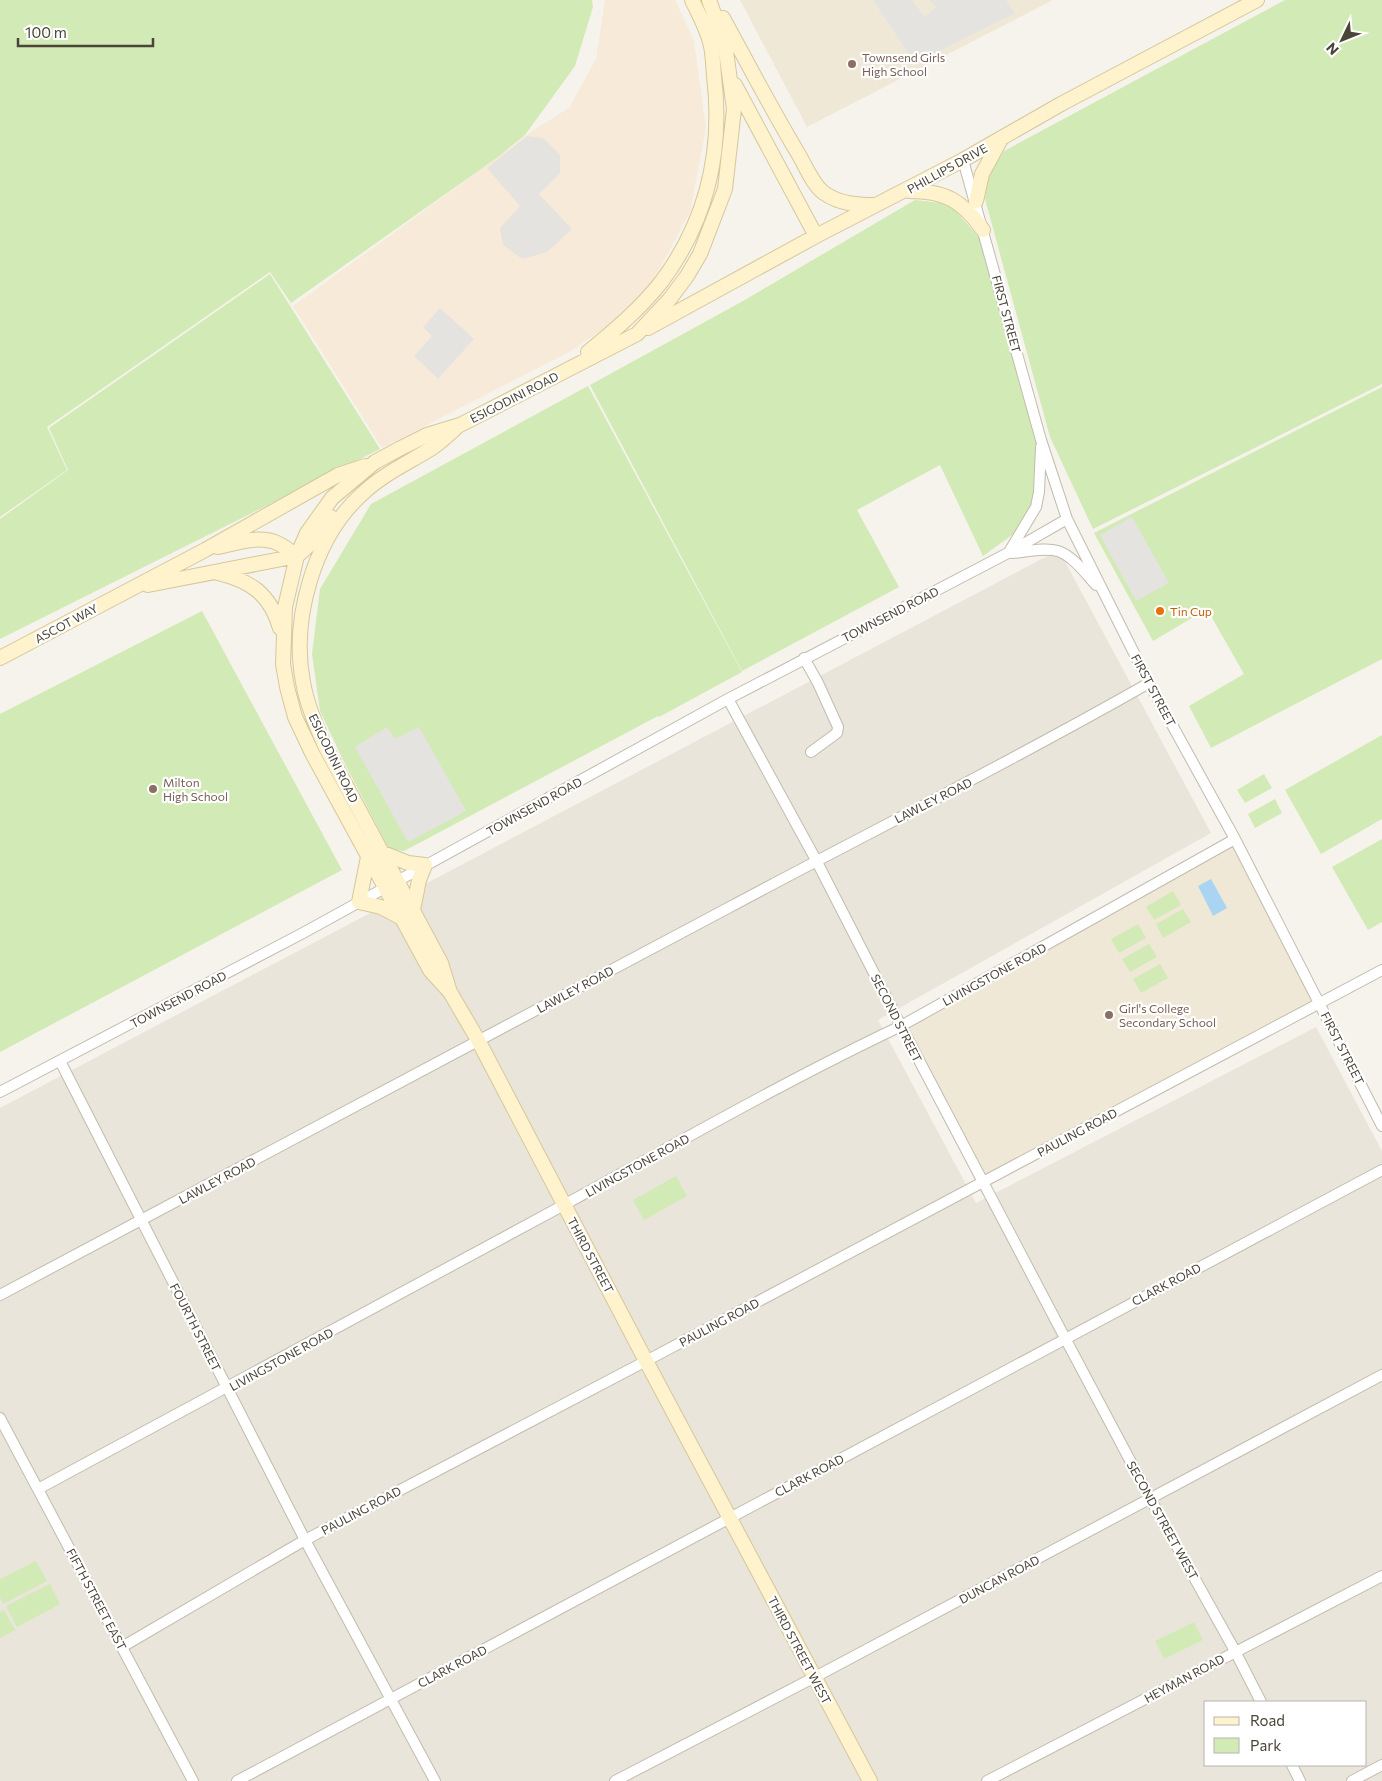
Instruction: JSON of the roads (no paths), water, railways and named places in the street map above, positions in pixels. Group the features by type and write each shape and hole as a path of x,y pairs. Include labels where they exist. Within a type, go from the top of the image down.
{"main road":[{"name":"ESIGODINI ROAD","path":"568,369 620,326 662,281 686,245 699,216 712,170 718,106 710,43 692,0"},
{"name":"ESIGODINI ROAD","path":"384,888 312,754 295,717 283,664 283,638 285,607 297,556 307,533 332,498 375,462 427,435 460,425 637,334 669,300 687,276 700,254 725,189 734,109 725,44 708,0"},
{"path":"713,0 782,128 815,183 823,192 843,202 854,205 877,205"},
{"name":"PHILLIPS DRIVE","path":"637,334 816,236 906,191 1061,104 1257,0"},
{"path":"710,43 731,78 816,236"},
{"path":"976,201 982,174 1002,138"},
{"path":"906,191 929,191 947,197 967,210 983,230"},
{"name":"ESIGODINI ROAD","path":"398,880 310,713 303,682 300,643 303,608 318,558 334,527 361,494 383,476 433,447 460,425"},
{"path":"204,550 338,475 375,462"},
{"path":"132,588 297,556 308,546 337,509 349,499 361,494"},
{"path":"204,550 251,540 266,540 277,542 297,556 298,567 293,624 300,643"},
{"name":"ASCOT WAY","path":"0,658 204,550"},
{"path":"214,572 242,580 264,595 276,612 283,638"},
{"path":"383,853 408,863 425,865 419,880 413,910"},
{"path":"368,858 359,902 381,907 400,917"},
{"name":"THIRD STREET","path":"398,880 441,963 450,992"},
{"name":"THIRD STREET","path":"384,888 430,970 450,992 478,1040 730,1518"},
{"name":"THIRD STREET WEST","path":"730,1518 870,1781"}],"street":[{"name":"FIRST STREET","path":"963,160 1042,440 1067,519 1149,683 1235,839 1382,1126"},
{"path":"1008,553 1032,515 1039,498 1042,440"},
{"name":"TOWNSEND ROAD","path":"0,1092 359,902 728,699 1008,553 1067,519"},
{"path":"1008,553 1042,550 1060,552 1070,558 1104,592"},
{"path":"804,658 818,682 838,727 837,733 811,752"},
{"name":"LAWLEY ROAD","path":"0,1295 816,860 985,774 1149,683"},
{"name":"SECOND STREET","path":"728,699 816,860 1065,1338"},
{"name":"LIVINGSTONE ROAD","path":"38,1489 227,1389 819,1066 901,1026 1235,839"},
{"name":"PAULING ROAD","path":"122,1647 305,1540 1382,970"},
{"name":"FOURTH STREET","path":"60,1060 305,1540 435,1781"},
{"name":"CLARK ROAD","path":"237,1781 1382,1170"},
{"name":"SECOND STREET WEST","path":"1065,1338 1260,1701"},
{"name":"DUNCAN ROAD","path":"616,1781 815,1677 1382,1374"},
{"name":"FIFTH STREET EAST","path":"0,1418 194,1781"},
{"name":"HEYMAN ROAD","path":"987,1781 1382,1576"},
{"path":"1352,1781 1382,1765"},
{"path":"1292,1766 1300,1781"}],"water":[{"path":"1211,879 1227,908 1213,916 1198,886"}],"place":[{"name":"Townsend Girls High School","path":"852,64"},
{"name":"Tin Cup","path":"1160,611"},
{"name":"Milton High School","path":"153,789"},
{"name":"Girl's College Secondary School","path":"1109,1015"}]}
